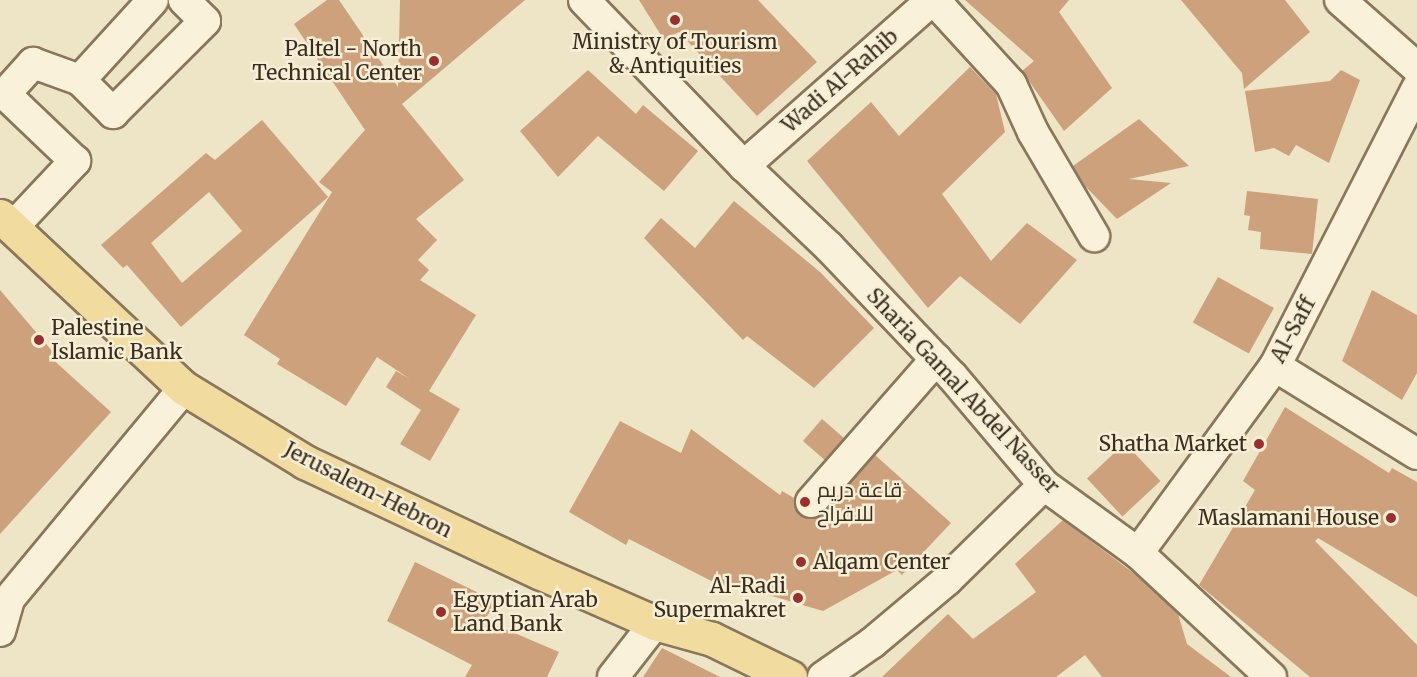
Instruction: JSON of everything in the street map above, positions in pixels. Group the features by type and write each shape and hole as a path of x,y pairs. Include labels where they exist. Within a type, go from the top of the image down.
{"main road":[{"name":"Jerusalem-Hebron","path":"7,221 184,388 305,462 655,623 712,639 790,677"}],"street":[{"path":"80,80 153,0"},
{"path":"7,221 75,161 4,94 33,63 80,80 113,113 205,21 184,0"},
{"name":"Sharia Gamal Abdel Nasser","path":"584,0 744,166 936,359 1044,485 1138,553 1271,677"},
{"path":"933,0 1011,84 1033,132 1094,236"},
{"name":"Wadi Al-Rahib","path":"744,166 933,0"},
{"path":"1340,0 1417,68"},
{"name":"Al-Saff","path":"1138,553 1275,366 1417,88"},
{"path":"811,502 936,359"},
{"path":"1275,366 1417,454"},
{"path":"0,632 9,599 184,388"},
{"path":"823,677 872,643 947,580 1044,485"},
{"path":"613,677 655,623"}],"building":[{"path":"327,0 339,0 398,87 400,0 525,0 402,104 464,180 416,219 437,240 418,260 429,270 420,280 476,315 429,391 460,409 430,461 400,444 421,410 386,387 396,371 410,379 377,357 346,406 277,364 280,359 244,335 332,192 319,182 365,130 294,24"},
{"path":"639,0 758,0 817,62 757,116 679,32 664,40"},
{"path":"965,0 1069,0 1059,12 1112,88 1064,131 1022,71 1034,61"},
{"path":"1181,0 1285,0 1310,32 1244,89 1242,73"},
{"path":"970,67 996,94 1005,132 942,194 991,261 1027,223 1077,260 1020,324 960,276 928,308 807,161 871,102 899,136"},
{"path":"588,70 636,114 643,105 698,151 664,191 598,136 558,177 520,131"},
{"path":"1341,70 1360,80 1329,163 1296,145 1289,156 1274,148 1255,152 1245,91 1330,81"},
{"path":"1139,119 1189,166 1129,179 1171,183 1117,219 1085,186 1073,166"},
{"path":"262,120 328,197 181,327 127,265 123,268 101,245 206,153 215,160","holes":["209,192 242,231 182,283 151,243"]},
{"path":"1247,191 1318,199 1312,254 1260,249 1261,232 1248,230 1250,216 1244,215"},
{"path":"734,201 820,272 874,328 814,388 747,336 743,340 644,238 661,218 695,248"},
{"path":"1218,277 1274,308 1249,354 1193,322"},
{"path":"0,290 53,352 49,356 111,412 0,534"},
{"path":"1372,290 1417,315 1417,373 1402,400 1342,361"},
{"path":"1285,407 1389,473 1392,468 1417,482 1417,597 1318,538 1315,541 1417,645 1417,677 1310,677 1199,585 1255,490 1243,481"},
{"path":"822,419 844,438 825,460 803,441"},
{"path":"620,421 681,453 691,429 780,495 782,491 794,498 799,515 808,519 824,513 875,455 951,523 902,575 897,570 823,611 732,584 729,590 629,539 626,545 569,512"},
{"path":"1125,443 1160,481 1122,516 1087,478"},
{"path":"1063,520 1136,575 1178,614 1187,644 1231,677 1102,677 1085,655 1056,677 882,677 948,614 973,639 1036,592 1015,564"},
{"name":"Egyptian Arab Land Bank","path":"415,562 497,602 484,620 559,652 547,677 465,677 472,665 387,621"},
{"path":"662,648 720,677 643,677"}],"place":[{"name":"Ministry of Tourism & Antiquities","path":"675,20"},
{"name":"Paltel - North Technical Center","path":"434,61"},
{"name":"Palestine Islamic Bank","path":"39,340"},
{"name":"Shatha Market","path":"1259,444"},
{"name":"قاعة دريم للافراح","path":"805,502"},
{"name":"Maslamani House","path":"1391,518"},
{"name":"Alqam Center","path":"801,562"},
{"name":"Al-Radi Supermakret","path":"798,598"},
{"name":"Egyptian Arab Land Bank","path":"441,612"}]}
